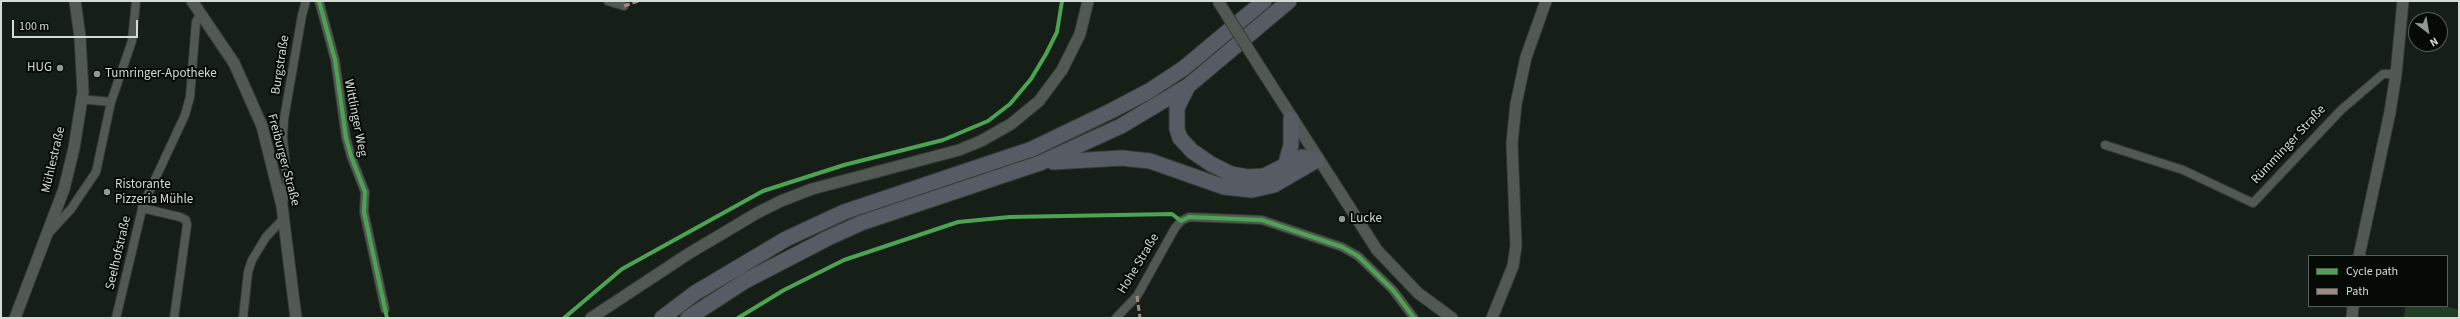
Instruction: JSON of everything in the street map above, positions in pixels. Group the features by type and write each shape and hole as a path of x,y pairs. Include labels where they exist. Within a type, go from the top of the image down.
{"highway":[{"path":"662,318 695,292 786,239 851,210 1032,149 1149,91 1184,68 1264,1"},
{"path":"688,318 745,281 828,238 861,224 1040,163 1121,126 1188,86 1289,1"},
{"path":"1188,86 1177,108 1176,118 1180,138 1192,151 1230,174 1248,177 1264,176 1286,163 1302,157 1317,160"},
{"path":"1286,163 1291,145 1291,119"},
{"path":"1040,163 1122,158 1150,161 1224,187 1252,190 1274,185 1317,160"}],"street":[{"name":"Mühlestraße","path":"15,318 64,189 72,156 83,68 75,1"},
{"path":"47,234 71,209 96,172 111,102 132,41 136,1"},
{"name":"Freiburger Straße","path":"192,1 234,63 260,120 282,206 296,318"},
{"name":"Burgstraße","path":"282,206 287,182 283,138 284,119 302,15 306,1"},
{"name":"Wittlinger Weg","path":"318,1 335,60 339,100 348,144 366,192 364,212 384,310"},
{"path":"608,1 624,6"},
{"path":"591,318 688,254 757,213 781,201 812,189 959,150 981,141 1011,124 1039,101 1062,70 1080,34 1088,1"},
{"path":"1218,1 1317,160 1386,261 1418,294 1452,318"},
{"path":"1492,318 1513,266 1516,246 1512,143 1516,104 1526,57 1546,1"},
{"path":"2359,255 2396,74 2403,1"},
{"name":"Seelhofstraße","path":"116,318 142,208 153,180 185,115 193,79 196,22 201,13"},
{"name":"Rümminger Straße","path":"2105,145 2183,170 2254,203 2341,110 2383,74 2396,74"},
{"path":"80,99 111,102"},
{"path":"142,208 180,217 186,220 187,225 174,318"},
{"name":"Hohe Straße","path":"1116,318 1137,296 1181,221 1189,217 1262,220 1342,247 1363,261 1393,290 1414,318"},
{"path":"243,318 248,272 252,260 266,237 284,218"},
{"path":"2352,318 2353,307"}],"green space":[{"path":"2405,307 2448,307 2459,310 2459,318 2404,318"}],"marked path":[{"path":"624,6 638,1"},
{"path":"1137,296 1140,318"}],"cycle path":[{"path":"319,1 335,60 346,138 351,156 365,192 364,212 387,318"},
{"path":"564,318 622,269 763,191 844,165 943,140 988,121 1010,104 1031,79 1057,32 1062,1"},
{"path":"738,318 784,290 844,260 958,222 1010,217 1172,214 1181,221 1189,217 1262,220 1342,247 1358,256 1393,290 1414,318"}],"place":[{"name":"HUG","path":"60,68"},
{"name":"Tumringer-Apotheke","path":"97,74"},
{"name":"Ristorante Pizzeria Mühle","path":"107,192"},
{"name":"Lucke","path":"1342,219"}]}
